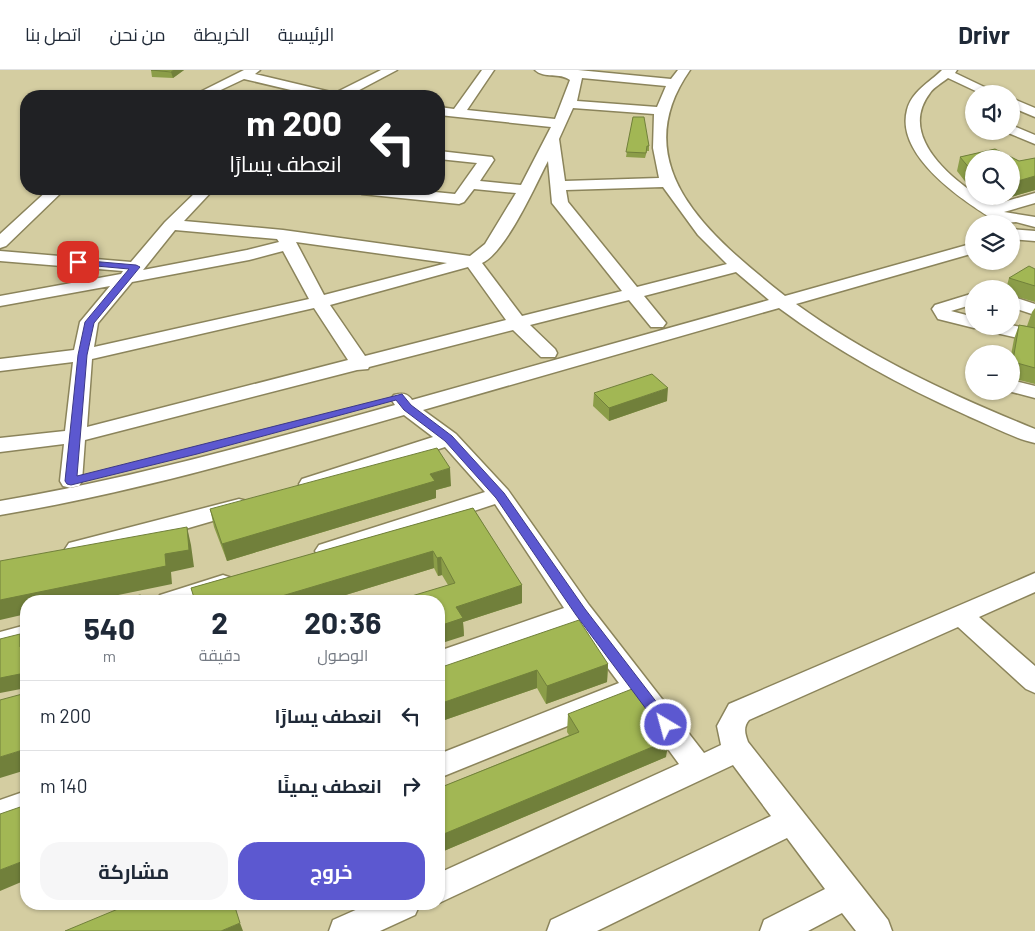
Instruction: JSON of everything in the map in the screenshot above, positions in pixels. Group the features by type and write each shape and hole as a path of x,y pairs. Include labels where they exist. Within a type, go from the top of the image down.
{"street":[{"path":"352,90 390,70"},
{"path":"458,113 488,70"},
{"path":"541,70 664,78 684,70"},
{"path":"975,85 948,71 937,78 916,102 911,118 914,135 926,159 945,179 970,200 992,215"},
{"path":"209,90 243,72"},
{"path":"196,90 243,72 309,90"},
{"path":"0,365 83,355 319,302 472,261 492,247 529,184 569,104 582,73"},
{"path":"664,78 658,144 667,182 721,249 775,297 857,352 903,377 1035,436"},
{"path":"569,104 660,111"},
{"path":"1020,106 1035,112"},
{"path":"445,112 555,131"},
{"path":"555,131 560,203 657,323"},
{"path":"1020,133 1035,140"},
{"path":"420,195 459,199 487,160 445,156"},
{"path":"473,179 529,184"},
{"path":"558,186 667,182"},
{"path":"0,227 35,195"},
{"path":"0,243 51,195"},
{"path":"71,481 83,355 90,322 171,224 201,195"},
{"path":"1003,215 1035,198"},
{"path":"171,224 472,261 518,324 548,353"},
{"path":"0,493 71,481 403,402 775,297 965,237"},
{"path":"0,301 131,273 248,255 286,239"},
{"path":"286,239 319,302 361,364"},
{"path":"0,508 78,495 207,464 403,402 548,353 657,323 775,297 965,250"},
{"path":"0,256 131,273"},
{"path":"0,445 76,436 518,324 632,292 740,266"},
{"path":"965,301 941,309 944,315 965,321"},
{"path":"1020,304 1035,310"},
{"path":"1020,333 1035,336"},
{"path":"1020,388 1035,392"},
{"path":"403,402 449,439 500,495 580,612 699,768"},
{"path":"290,490 449,439"},
{"path":"305,558 500,495"},
{"path":"55,554 137,535 263,499"},
{"path":"191,595 240,579"},
{"path":"876,931 738,750 729,732 732,720 739,712 1035,582"},
{"path":"445,659 580,612"},
{"path":"961,614 1035,682"},
{"path":"0,642 20,637"},
{"path":"445,764 637,686"},
{"path":"445,885 738,750"},
{"path":"0,813 20,806"},
{"path":"563,931 793,820"},
{"path":"776,931 848,893"},
{"path":"345,931 391,910"}],"building":[{"path":"151,70 174,70 171,72"},
{"path":"633,117 644,117 649,146 647,146 646,153 626,152"},
{"path":"965,156 965,163 960,157"},
{"path":"1035,158 1035,176 1020,180 1020,161"},
{"path":"1029,266 1035,269 1035,286 1009,278"},
{"path":"1020,325 1035,328 1035,368 1020,364 1020,345 1016,345 1017,335 1020,335"},
{"path":"652,374 668,388 609,408 594,393"},
{"path":"437,448 450,468 430,474 435,481 222,544 210,509"},
{"path":"473,508 522,585 456,607 463,618 445,624 445,595 415,595 455,583 441,557 437,558 433,551 285,595 193,595 191,588"},
{"path":"187,527 189,550 165,554 166,566 0,600 0,561"},
{"path":"579,620 608,664 547,686 537,670 445,702 445,666"},
{"path":"20,634 20,674 0,678 0,639"},
{"path":"632,689 669,740 445,833 445,786 579,732 568,714"},
{"path":"20,695 20,751 0,757 0,700"},
{"path":"20,807 20,862 0,870 0,814"},
{"path":"116,910 236,910 240,923 221,931 65,931"}],"route":[{"path":"78,262 136,267 90,322 83,355 71,481 194,452 399,396 408,408 449,439 500,495 580,612 666,725"}]}
